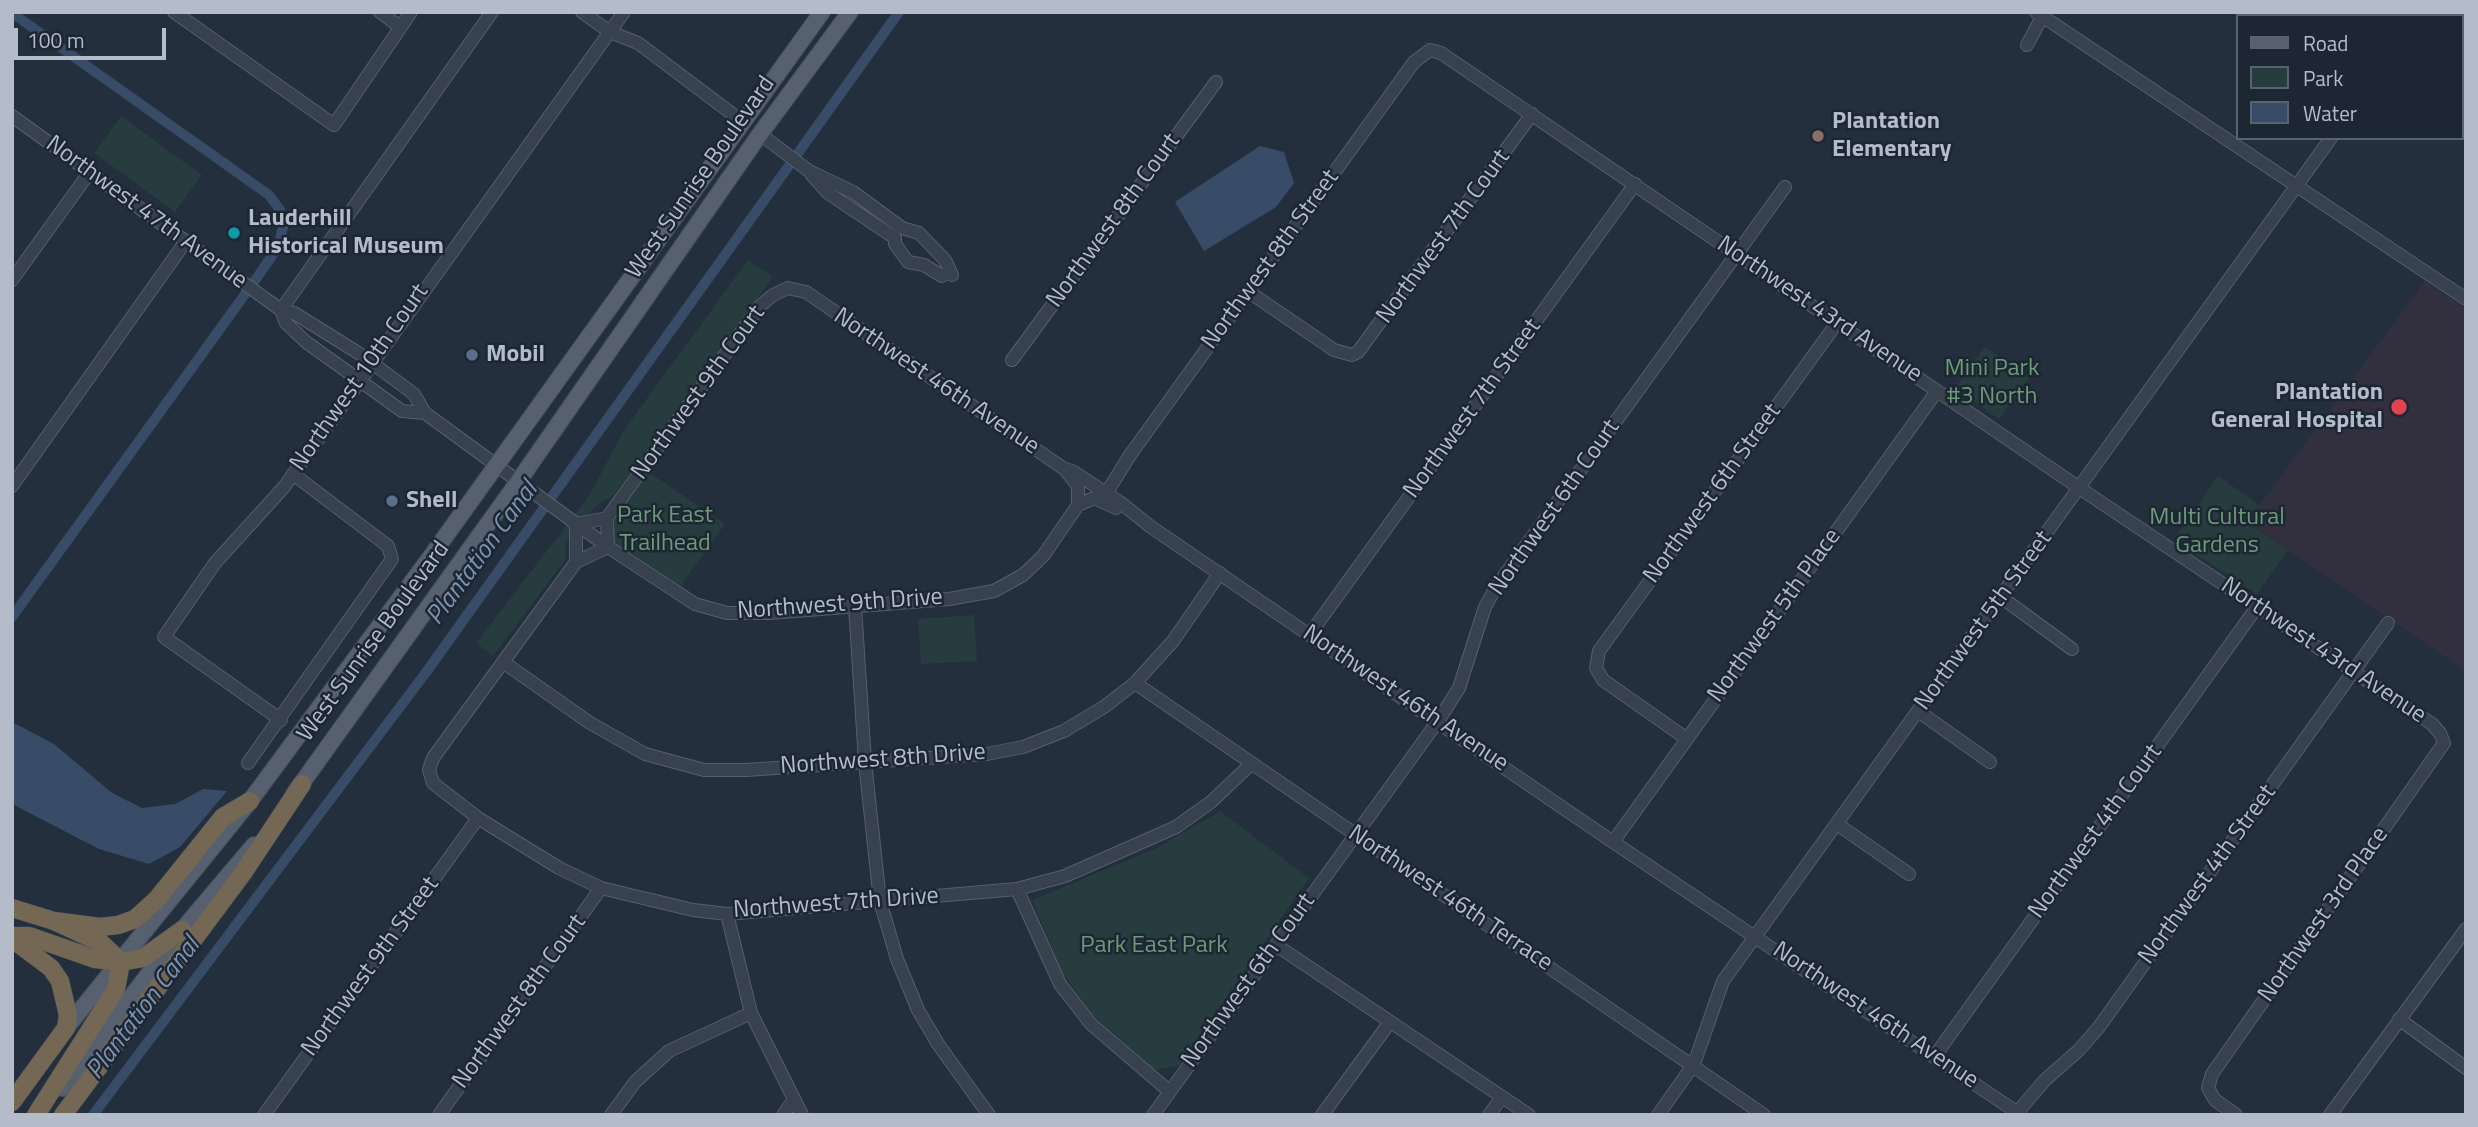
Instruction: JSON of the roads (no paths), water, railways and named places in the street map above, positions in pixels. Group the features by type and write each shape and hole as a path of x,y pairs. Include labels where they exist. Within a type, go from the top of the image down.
{"highway":[{"path":"62,1115 243,873 302,784"},
{"path":"54,921 100,927 135,919 157,899 223,817 250,801"},
{"path":"12,908 54,921 100,942 121,962"},
{"path":"12,938 29,936 95,959 121,962 143,958 182,930"},
{"path":"12,938 43,960 60,981 68,1015 66,1028"},
{"path":"36,1115 116,989 121,962"},
{"name":"West Sunrise Boulevard","path":"12,1102 66,1028"}],"main road":[{"name":"West Sunrise Boulevard","path":"66,1028 250,801 822,12"},
{"name":"West Sunrise Boulevard","path":"41,1115 182,930 302,784 518,482 760,134 850,12"},
{"path":"756,104 754,123 760,134"},
{"path":"743,122 746,129 743,159"}],"street":[{"path":"174,12 334,125 411,12"},
{"path":"380,12 400,27"},
{"path":"281,310 492,12"},
{"path":"582,12 610,32 638,43 743,122"},
{"name":"Northwest 10th Court","path":"281,720 164,637 215,563 293,474 358,379 624,12"},
{"path":"2027,45 2039,14 2466,299"},
{"name":"Northwest 43rd Avenue","path":"1430,50 1451,58 2081,489 2432,724 2444,743"},
{"name":"Northwest 8th Street","path":"1109,500 1118,475 1414,62 1430,50"},
{"name":"Northwest 8th Court","path":"1012,360 1216,82"},
{"name":"Northwest 7th Court","path":"1249,292 1334,350 1352,355 1366,345 1532,114"},
{"name":"Northwest 47th Avenue","path":"12,116 281,310 294,313 371,362 414,394 425,413 518,482"},
{"path":"760,134 809,171 853,192 902,228 919,233 948,265 950,274 942,276 924,265 908,262 895,244 895,238 828,194 809,171"},
{"name":"Northwest 5th Street","path":"1658,1115 1694,1064 1723,981 2081,489 2330,140"},
{"path":"12,280 89,173"},
{"name":"Northwest 7th Street","path":"1310,634 1635,184"},
{"name":"Northwest 6th Court","path":"1153,1115 1438,721 1459,688 1485,607 1496,587 1785,187"},
{"path":"12,486 186,240"},
{"path":"924,265 935,250"},
{"name":"Northwest 46th Avenue","path":"788,288 806,292 1063,468 1090,482 1109,500 2017,1114"},
{"name":"Northwest 9th Court","path":"607,517 760,306 773,295 788,288"},
{"name":"Northwest 47th Avenue","path":"281,310 286,323 306,342 402,411 425,413"},
{"name":"Northwest 6th Street","path":"1687,739 1603,680 1596,668 1599,651 1837,323"},
{"name":"Northwest 5th Place","path":"1613,842 1937,391"},
{"path":"1063,468 1078,486 1078,505 1094,498 1109,500"},
{"path":"248,763 281,720 392,559 388,546 293,474"},
{"path":"1090,482 1105,484 1118,475"},
{"name":"Northwest 9th Drive","path":"518,482 608,547 695,604 727,613 948,599 994,591 1023,575 1043,556 1078,505"},
{"path":"503,662 576,562 608,547 607,517 575,523 576,562"},
{"name":"Northwest 8th Drive","path":"503,662 590,723 645,754 705,770 746,771 987,754 1023,747 1065,731 1104,707 1135,683 1173,641 1220,573"},
{"path":"2001,597 2072,649"},
{"path":"855,606 865,762 880,901 897,959 918,1010 962,1080 989,1115"},
{"name":"Northwest 4th Court","path":"1934,1056 2257,607"},
{"name":"Northwest 4th Street","path":"2017,1114 2045,1080 2079,1050 2099,1027 2388,623"},
{"name":"Northwest 7th Drive","path":"503,662 433,758 429,770 433,783 478,818 559,869 601,888 693,910 727,914 1017,889 1065,876 1176,827 1211,802 1251,764"},
{"name":"Northwest 46th Terrace","path":"1135,683 1694,1064 1764,1115"},
{"path":"1918,711 1990,762"},
{"name":"Northwest 3rd Place","path":"2236,1115 2215,1100 2208,1088 2212,1074 2444,743"},
{"name":"Northwest 9th Street","path":"264,1115 478,818"},
{"path":"1837,824 1909,874"},
{"name":"Northwest 8th Court","path":"439,1115 601,888"},
{"path":"1017,889 1060,984 1091,1024 1170,1091"},
{"path":"727,914 751,1013 802,1115"},
{"path":"2330,1115 2466,929"},
{"path":"1276,945 1529,1115"},
{"path":"611,1115 635,1082 669,1051 751,1013"},
{"path":"2399,1019 2466,1068"},
{"path":"1322,1115 1390,1022"},
{"path":"1489,1115 1502,1097"},
{"path":"783,1115 793,1101"}],"water":[{"path":"1260,146 1284,152 1294,183 1276,207 1204,251 1175,202"},
{"path":"12,722 54,744 112,793 142,808 175,804 203,789 227,791 180,847 149,864 99,849 12,804"}],"waterway":[{"name":"Plantation Canal","path":"93,1115 427,671 899,12"},
{"path":"12,13 269,195 280,210 283,227 278,247 256,279 12,617"}],"place":[{"name":"Plantation Elementary","path":"1818,136"},
{"name":"Lauderhill Historical Museum","path":"234,233"},
{"name":"Mobil","path":"472,355"},
{"name":"Plantation General Hospital","path":"2399,407"},
{"name":"Shell","path":"392,501"}],"park label":[{"name":"Mini Park #3 North","path":"1992,383"},
{"name":"Park East Trailhead","path":"665,530"},
{"name":"Multi Cultural Gardens","path":"2217,532"},
{"name":"Park East Park","path":"1154,946"}]}
